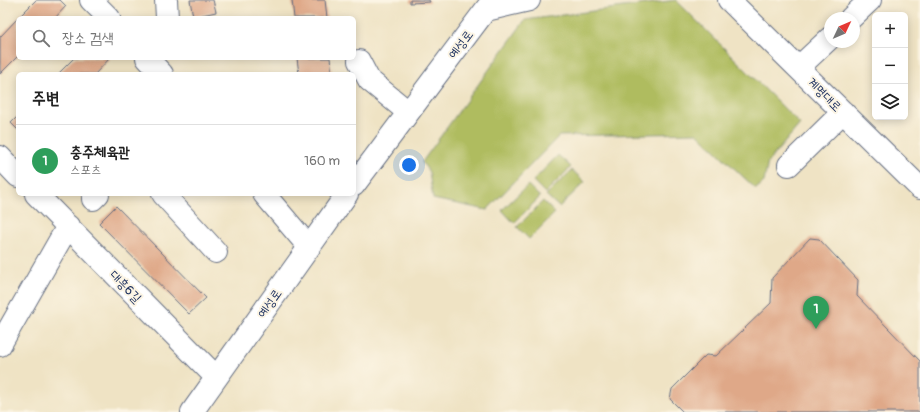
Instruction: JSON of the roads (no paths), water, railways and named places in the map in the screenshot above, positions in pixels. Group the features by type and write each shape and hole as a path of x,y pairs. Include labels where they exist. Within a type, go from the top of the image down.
{"street":[{"path":"91,0 107,16"},
{"path":"166,0 167,16"},
{"path":"488,3 529,0"},
{"path":"857,12 870,0"},
{"name":"계명대로","path":"729,1 920,188"},
{"name":"예성로","path":"356,182 488,3"},
{"path":"798,68 824,44"},
{"path":"359,61 361,83 408,112"},
{"path":"789,165 843,112"},
{"path":"0,158 16,174"},
{"name":"대흥6길","path":"38,196 216,378"},
{"path":"165,196 216,252"},
{"path":"266,196 309,247"},
{"name":"예성로","path":"192,412 346,196"},
{"path":"0,345 68,226"}],"place":[{"name":"충주체육관","path":"816,329"}]}
